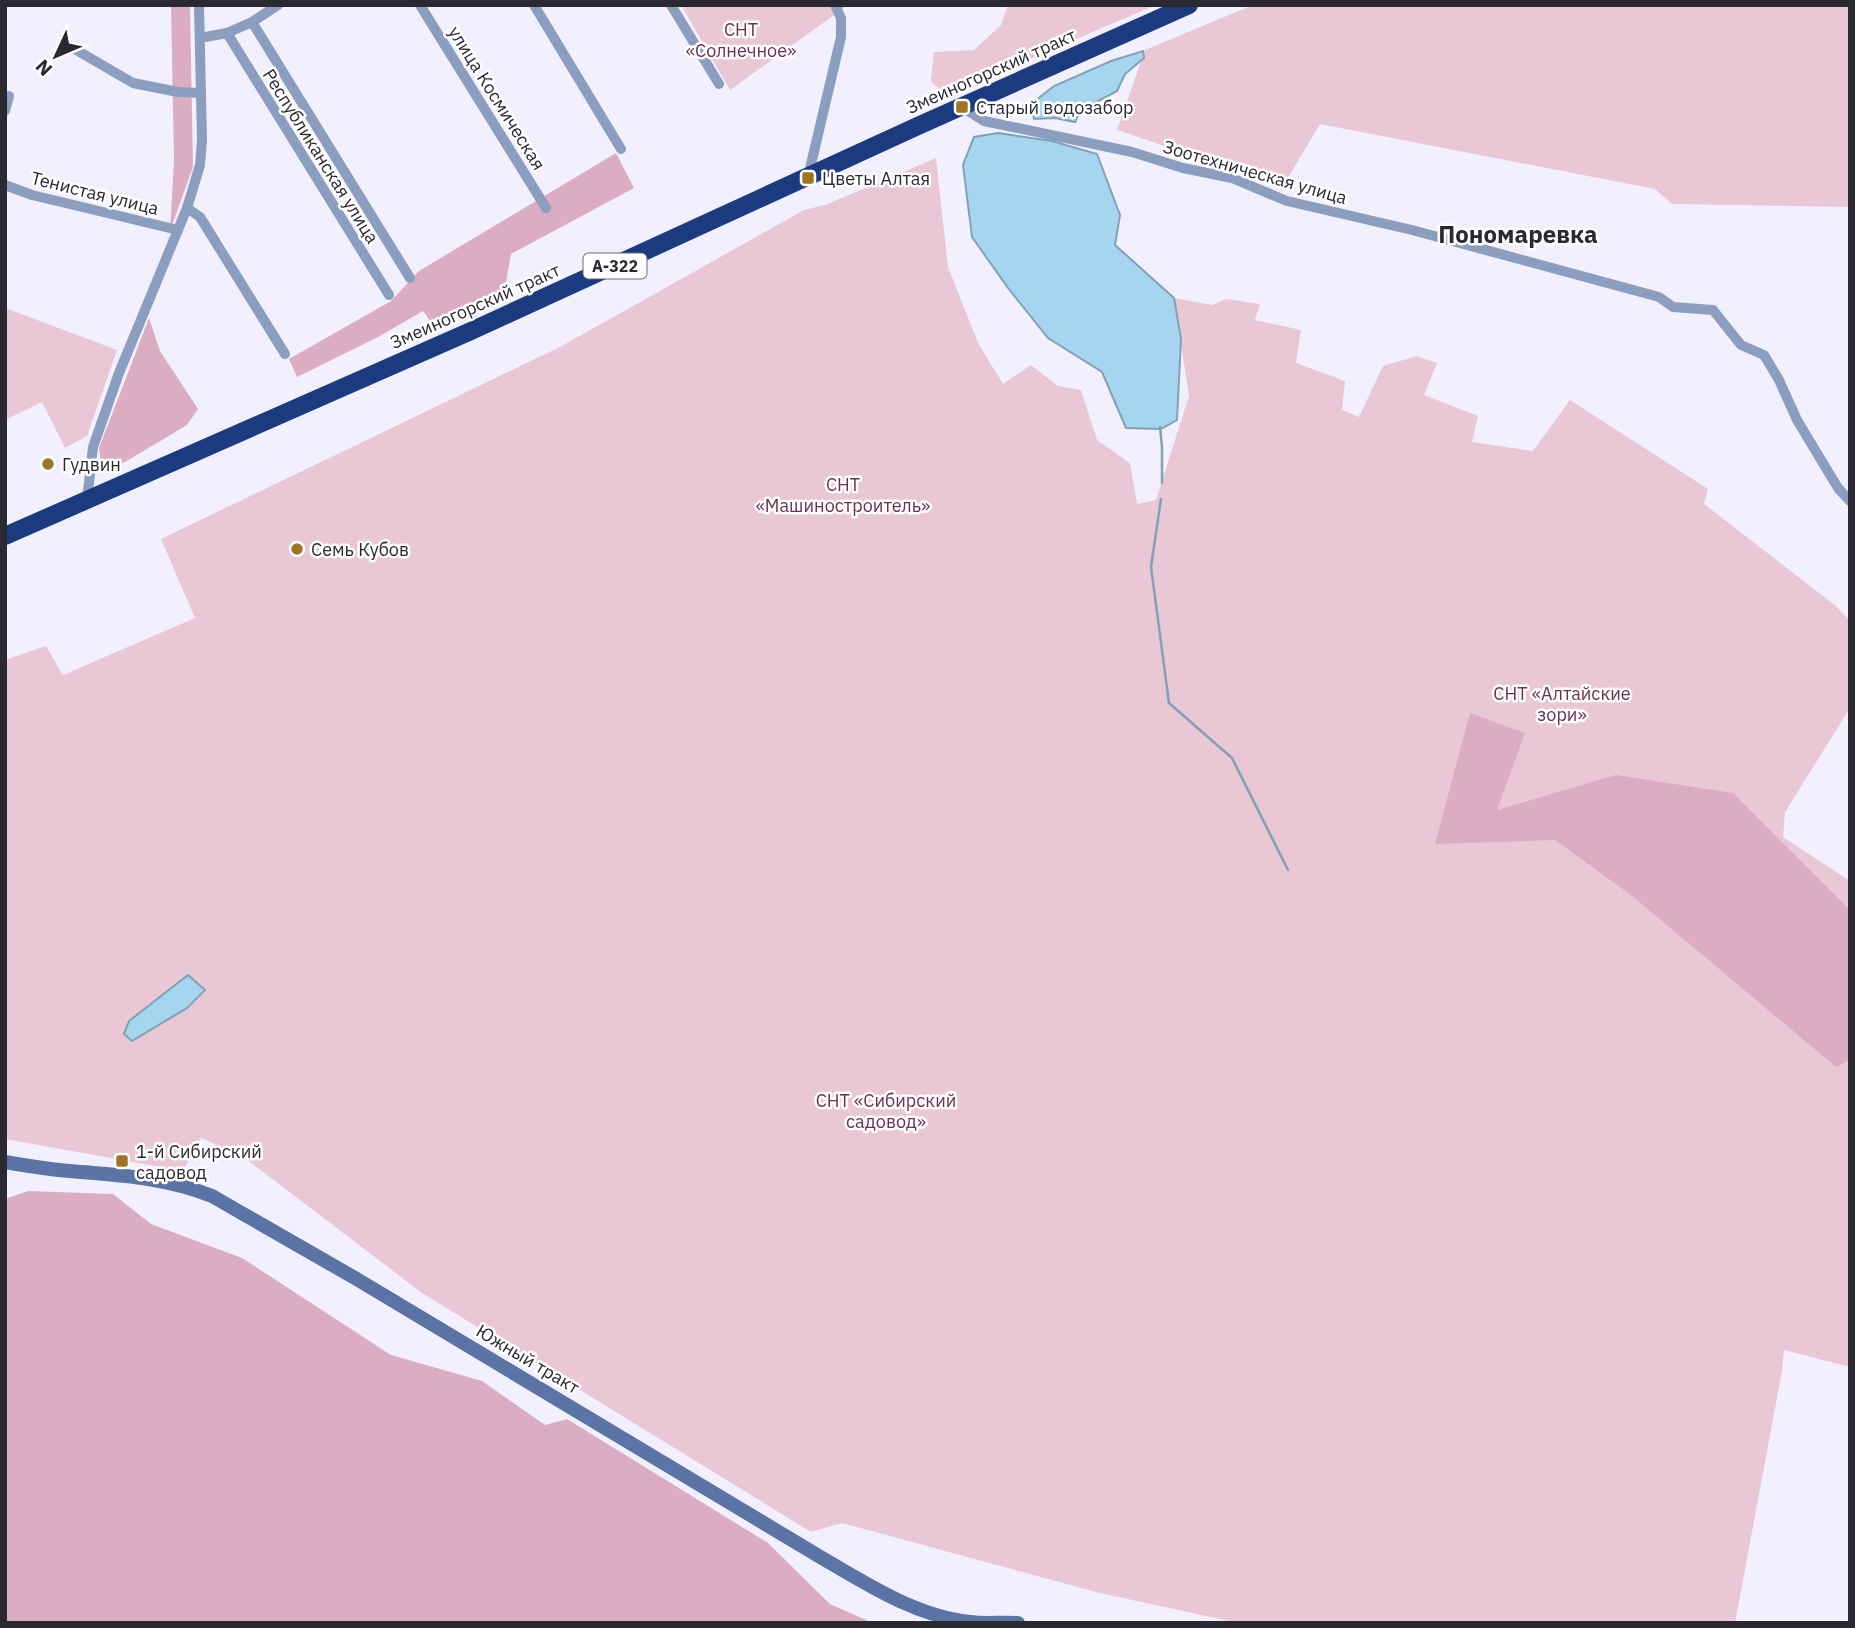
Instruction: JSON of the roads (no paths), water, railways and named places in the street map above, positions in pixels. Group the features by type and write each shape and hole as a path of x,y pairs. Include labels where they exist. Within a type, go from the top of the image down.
{"highway":[{"name":"Змеиногорский тракт","path":"5,536 484,325 1189,5"}],"main road":[{"name":"Южный тракт","path":"5,1162 155,1179 196,1189 212,1196 355,1278 886,1595 942,1616 970,1622 1018,1623"}],"street":[{"path":"87,500 93,447 119,373 187,208 200,165 202,140 199,5"},
{"path":"200,38 227,33 252,22 278,5"},
{"name":"улица Космическая","path":"420,5 546,208"},
{"path":"534,5 621,149"},
{"path":"671,5 719,84"},
{"path":"808,178 841,37 841,18 835,5"},
{"name":"Республиканская улица","path":"252,22 410,278"},
{"name":"Республиканская улица","path":"227,33 389,295"},
{"path":"66,44 133,83 178,92 201,93"},
{"path":"5,111 9,96"},
{"name":"Зоотехническая улица","path":"962,107 984,121 1132,152 1183,168 1232,178 1287,201 1555,267 1659,297 1673,307 1713,310 1741,345 1764,355 1797,420 1838,488 1850,501"},
{"name":"Тенистая улица","path":"5,186 178,230"},
{"path":"187,208 200,217 285,354"}],"water":[{"path":"1143,51 1144,58 1125,74 1117,91 1080,111 1075,122 1055,118 1034,119 1032,107 1054,86 1111,61"},
{"path":"998,133 1052,141 1097,154 1120,215 1115,245 1174,298 1181,339 1177,420 1161,429 1126,428 1102,372 1048,338 972,237 963,165 974,137"},
{"path":"188,975 205,990 187,1008 132,1041 124,1034 129,1021"}],"waterway":[{"path":"1160,427 1162,483"},
{"path":"1161,499 1151,567 1169,703 1232,758 1288,870"}],"place":[{"name":"Старый водозабор","path":"962,107"},
{"name":"Цветы Алтая","path":"808,178"},
{"name":"Гудвин","path":"48,464"},
{"name":"Семь Кубов","path":"297,549"},
{"name":"1-й Сибирский садовод","path":"122,1161"}],"district":[{"name":"Пономаревка","path":"1518,234"}],"park label":[{"name":"СНТ «Солнечное»","path":"741,39"},
{"name":"СНТ «Машиностроитель»","path":"843,494"},
{"name":"СНТ «Алтайские зори»","path":"1562,703"},
{"name":"СНТ «Сибирский садовод»","path":"886,1110"}]}
